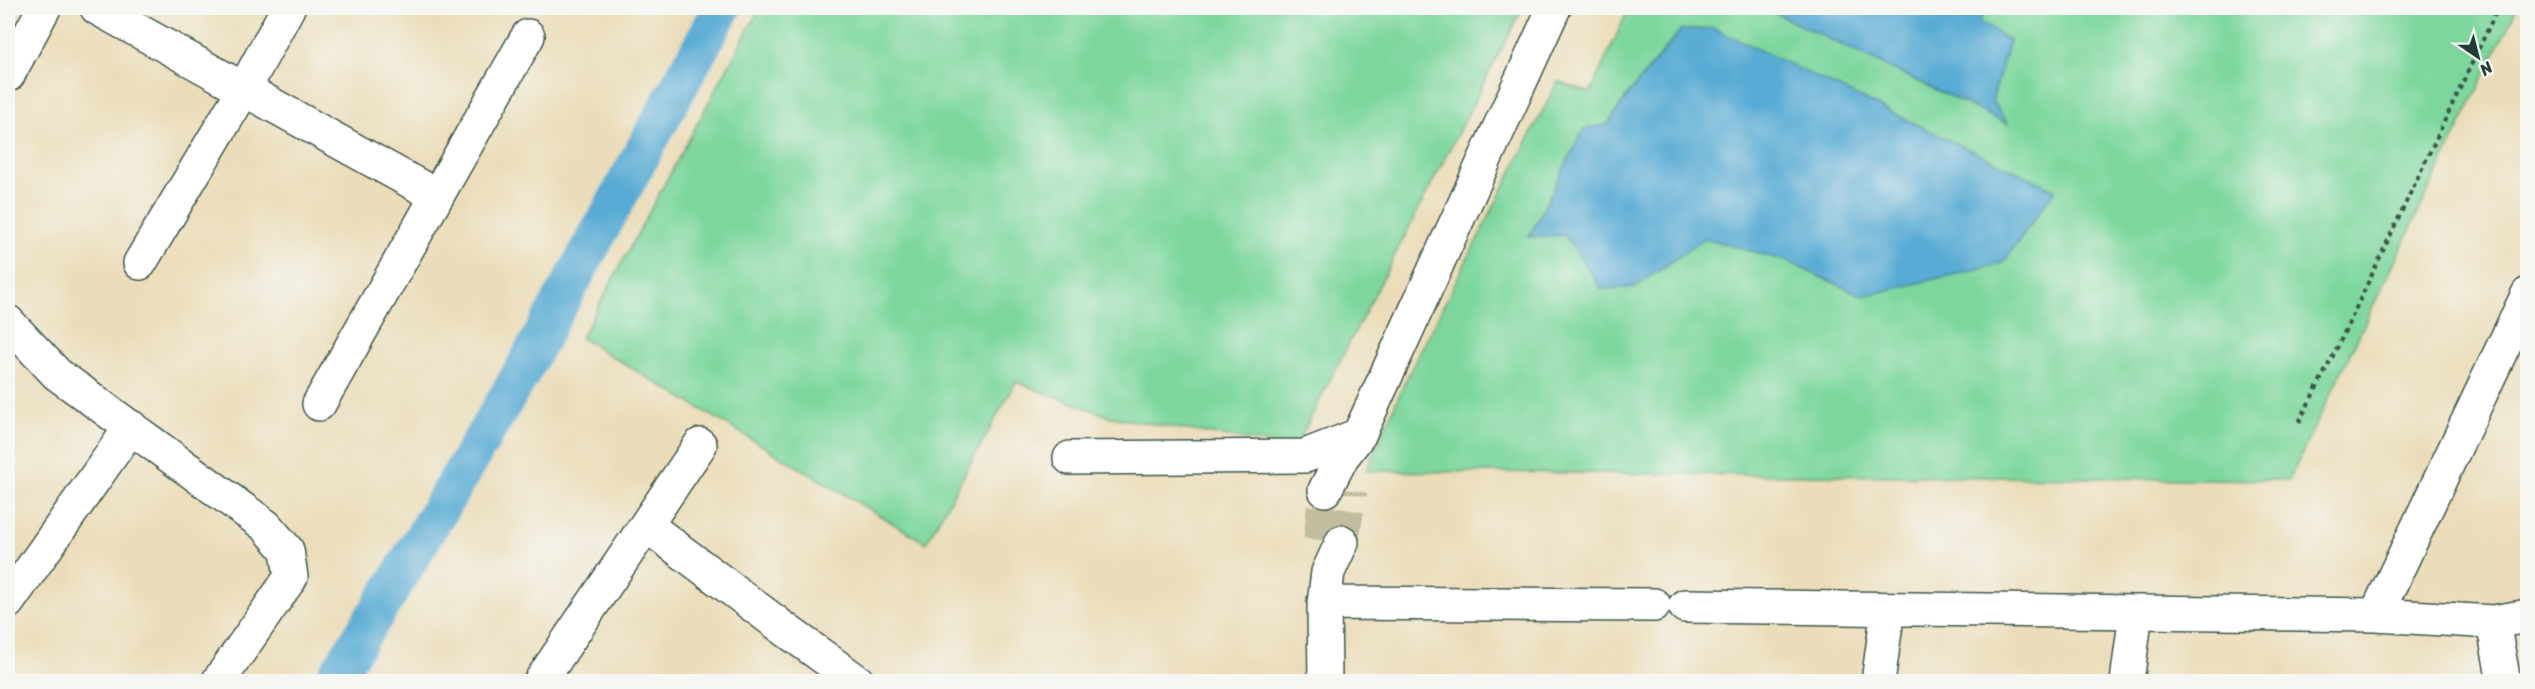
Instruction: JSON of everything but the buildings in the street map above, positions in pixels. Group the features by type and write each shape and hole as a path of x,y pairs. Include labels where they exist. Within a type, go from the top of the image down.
{"street":[{"path":"8,75 44,8"},
{"path":"97,8 437,196"},
{"path":"140,263 244,89 288,8"},
{"path":"1338,490 1359,462 1359,435 1554,8"},
{"path":"319,404 528,36"},
{"path":"2376,615 2528,294"},
{"path":"8,322 57,374 266,525 287,550 291,576 218,681"},
{"path":"8,602 131,427"},
{"path":"1070,458 1305,456 1359,435"},
{"path":"540,681 700,445"},
{"path":"646,525 858,681"},
{"path":"1325,681 1326,587 1331,541"},
{"path":"1326,587 1669,606 2376,615 2493,622 2528,616"},
{"path":"1878,681 1888,609"},
{"path":"2127,681 2136,612"},
{"path":"2493,622 2504,681"}],"path":[{"path":"2299,422 2337,348 2498,8"}],"green space":[{"path":"760,8 1509,8 1520,13 1295,448 1111,417 1016,382 926,543 581,338"},
{"path":"1629,8 1764,8 2007,123 1992,101 2009,40 1978,22 1986,8 2517,8 2289,480 1366,471 1408,375 1558,81 1590,93","holes":["1713,29 2055,190 1863,296 1786,261 1705,238 1635,287 1602,289 1565,235 1529,236 1631,91 1681,30"]}],"water":[{"path":"1764,8 1986,8 1979,22 2009,40 1992,101 2008,124"},
{"path":"1713,28 2055,190 2003,263 1863,296 1786,261 1705,238 1635,287 1602,289 1565,235 1529,237 1584,129 1608,124 1631,91 1681,30"}],"waterway":[{"path":"332,682 393,587 522,372 722,8"}],"tunnel":[{"path":"1320,540 1325,490"},
{"path":"1342,542 1351,490"}]}
